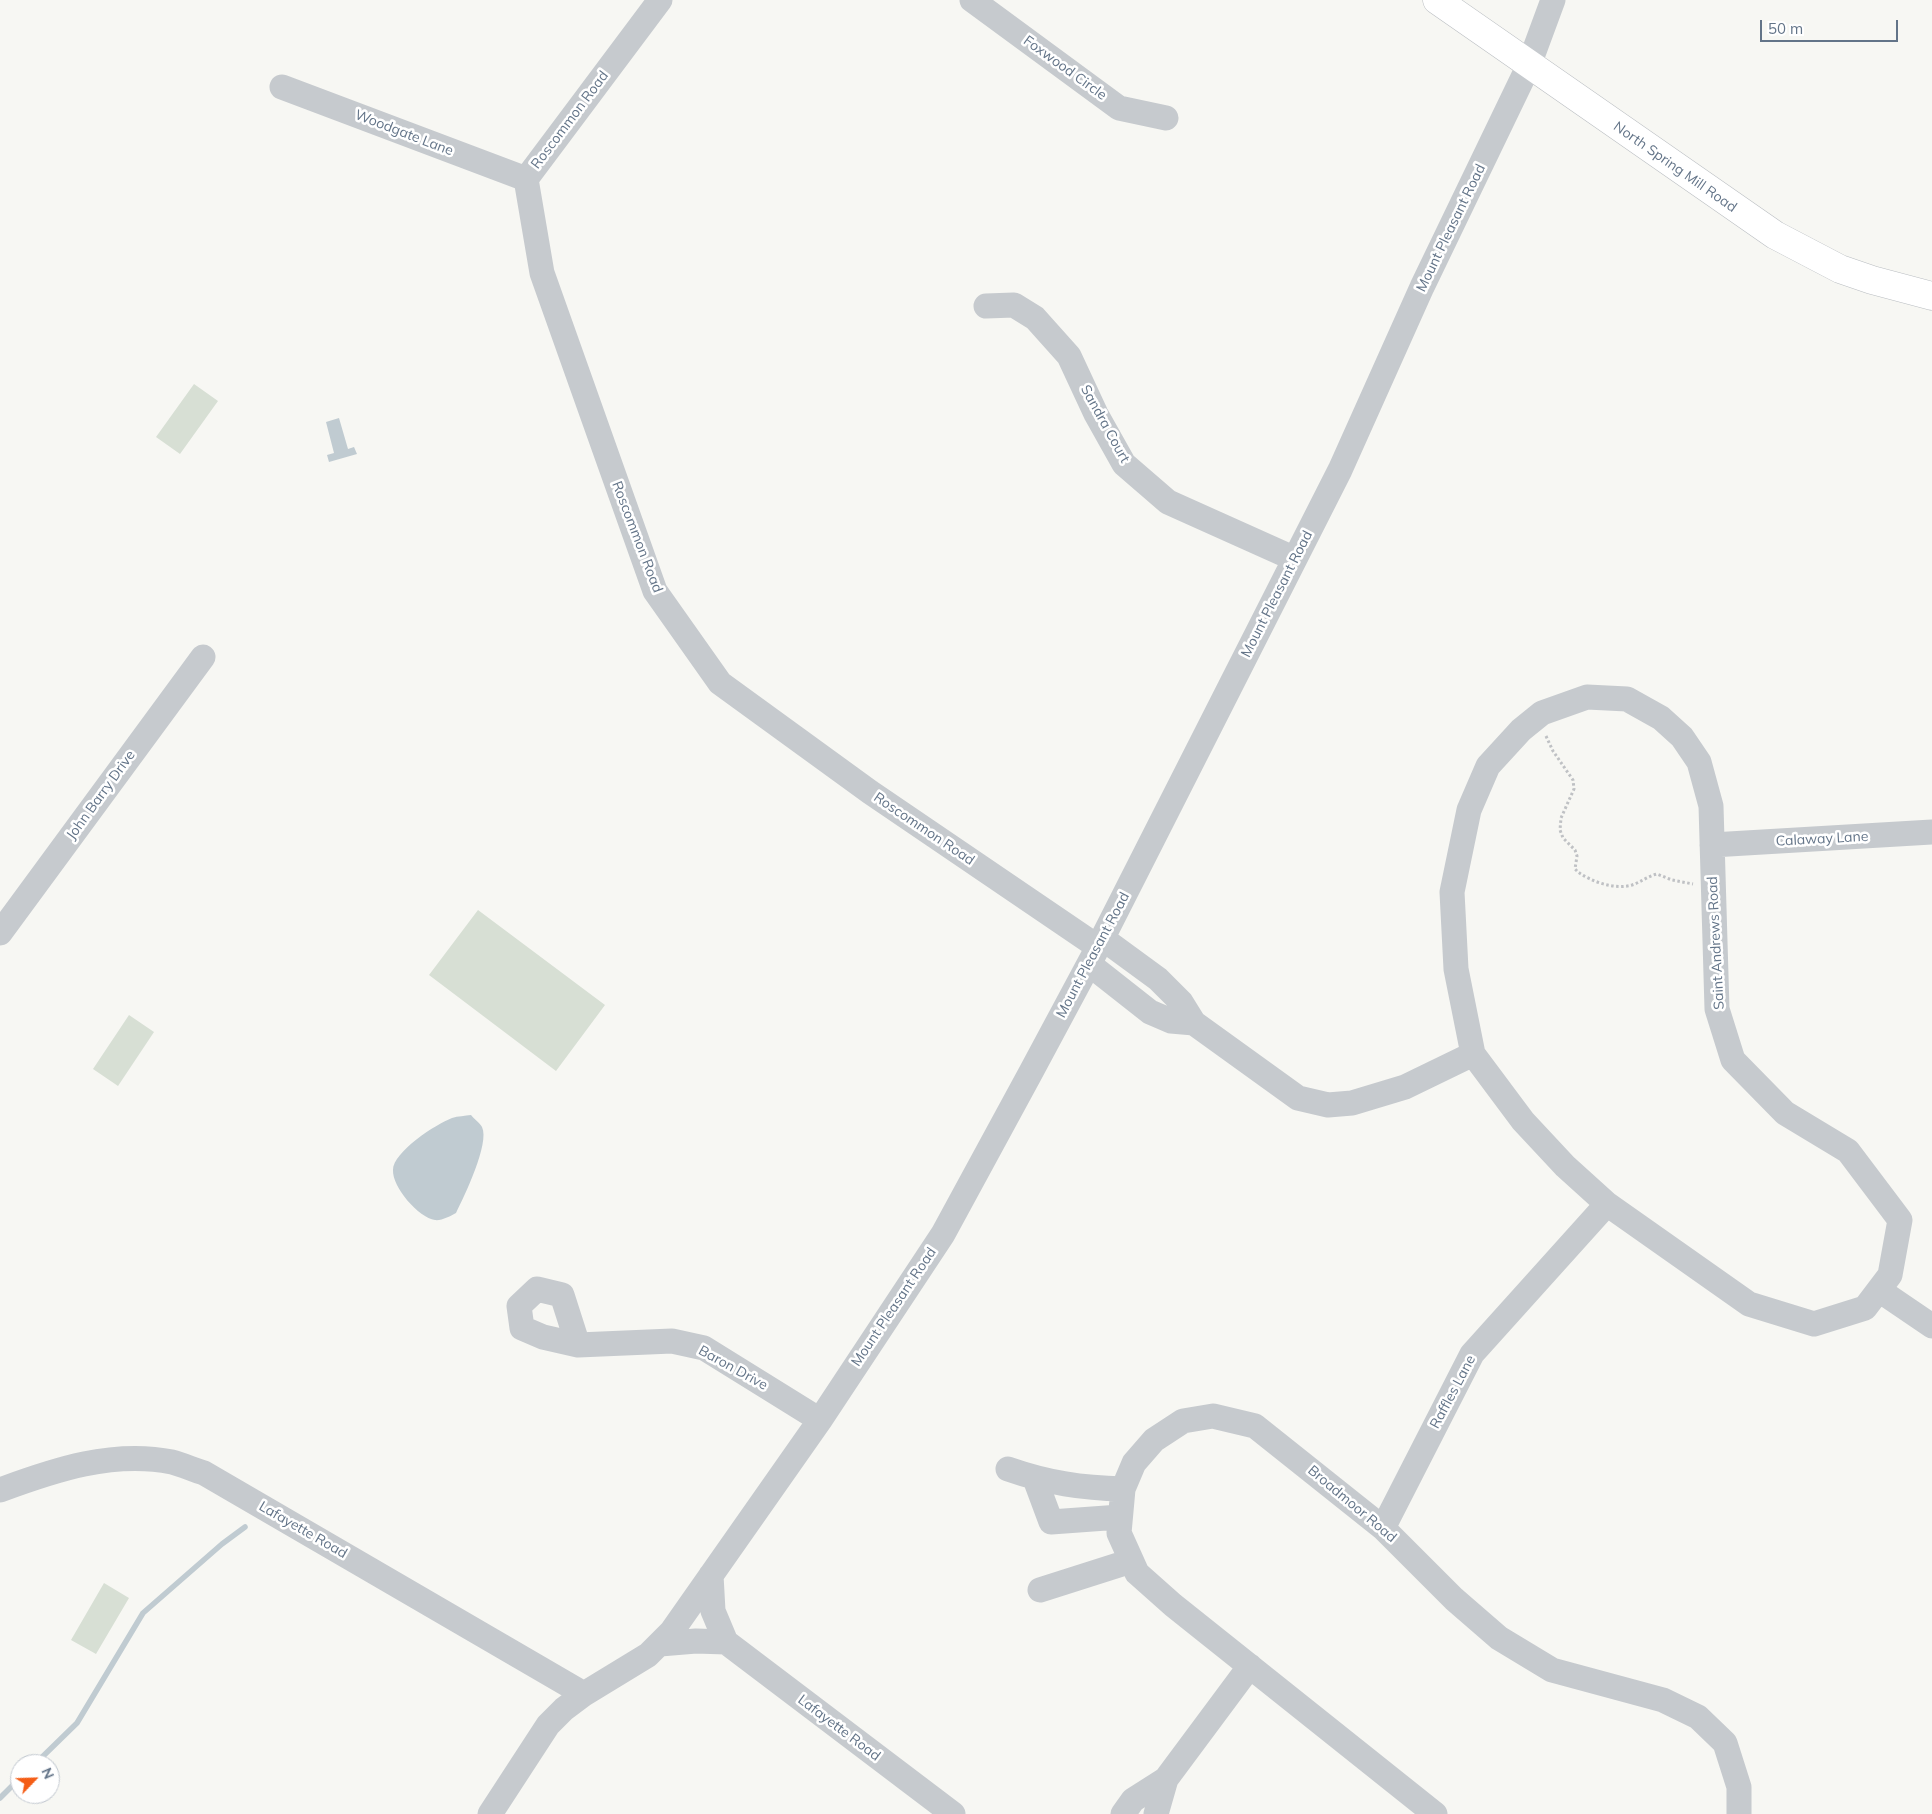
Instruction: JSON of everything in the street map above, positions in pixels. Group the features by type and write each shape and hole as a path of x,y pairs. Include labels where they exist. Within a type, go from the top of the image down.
{"main road":[{"name":"North Spring Mill Road","path":"1437,0 1775,235 1840,269 1872,280 1932,296"}],"street":[{"name":"Roscommon Road","path":"660,0 526,179 542,273 655,591 720,683 870,792 1096,950"},
{"name":"Foxwood Circle","path":"972,0 1119,108 1166,118"},
{"name":"Mount Pleasant Road","path":"490,1814 548,1725 564,1709 584,1694 629,1668 660,1644 672,1631 820,1420 943,1234 1096,950 1340,470 1422,287 1529,65 1553,0"},
{"name":"Woodgate Lane","path":"282,87 526,179"},
{"name":"Sandra Court","path":"986,306 1014,305 1035,318 1069,356 1096,414 1124,464 1168,502 1295,559"},
{"name":"John Barry Drive","path":"0,934 203,656"},
{"name":"Saint Andrews Road","path":"1587,697 1627,699 1661,718 1682,737 1699,762 1711,806 1712,845 1717,1010 1733,1060 1785,1113 1848,1151 1900,1220 1890,1275 1865,1308 1814,1324 1748,1304 1608,1204 1565,1166 1523,1121 1473,1054 1456,969 1452,892 1469,810 1488,766 1521,730 1542,713 1587,697"},
{"name":"Calaway Lane","path":"1712,845 1932,832"},
{"path":"1096,950 1150,1012 1171,1021 1194,1023 1298,1098 1328,1105 1352,1103 1386,1094 1473,1054"},
{"name":"Raffles Lane","path":"1383,1528 1472,1354 1608,1204"},
{"path":"1879,1290 1932,1326"},
{"name":"Baron Drive","path":"578,1345 672,1341 704,1348 820,1420"},
{"name":"Broadmoor Road","path":"1435,1814 1173,1606 1137,1573 1119,1533 1123,1489 1134,1463 1154,1440 1183,1421 1213,1416 1255,1426 1383,1528 1454,1599 1499,1638 1552,1670 1663,1700 1698,1716 1725,1743 1739,1787 1739,1814"},
{"name":"Lafayette Road","path":"0,1490 44,1474 106,1459 139,1458 172,1462 204,1473 584,1694"},
{"path":"1008,1469 1035,1479 1088,1488 1123,1489"},
{"path":"1035,1479 1051,1522 1120,1518"},
{"path":"1040,1590 1131,1561"},
{"name":"Lafayette Road","path":"711,1575 712,1611 726,1642 952,1814"},
{"path":"660,1644 689,1641 726,1642"},
{"path":"1123,1814 1134,1800 1166,1778 1250,1666"},
{"path":"1156,1814 1166,1778"}],"path":[{"path":"1534,719 1573,780 1574,789 1561,818 1560,830 1563,838 1575,850 1577,856 1576,869 1578,872 1606,884 1623,887 1634,885 1657,874 1672,880 1713,886"}],"shaded area":[{"path":"194,384 218,401 180,454 156,437"},
{"path":"339,418 348,449 354,447 357,454 329,462 327,455 334,453 326,422"},
{"path":"478,910 605,1005 556,1071 429,975"},
{"path":"129,1015 154,1032 118,1086 93,1069"},
{"path":"471,1115 482,1127 484,1135 470,1183 456,1213 440,1220 429,1218 414,1208 397,1185 393,1170 395,1163 407,1147 436,1126 452,1118"},
{"path":"104,1583 129,1598 96,1654 71,1640"}],"waterway":[{"path":"45,1754 77,1723 143,1613 222,1544 245,1527"},
{"path":"0,1798 10,1788"}]}
